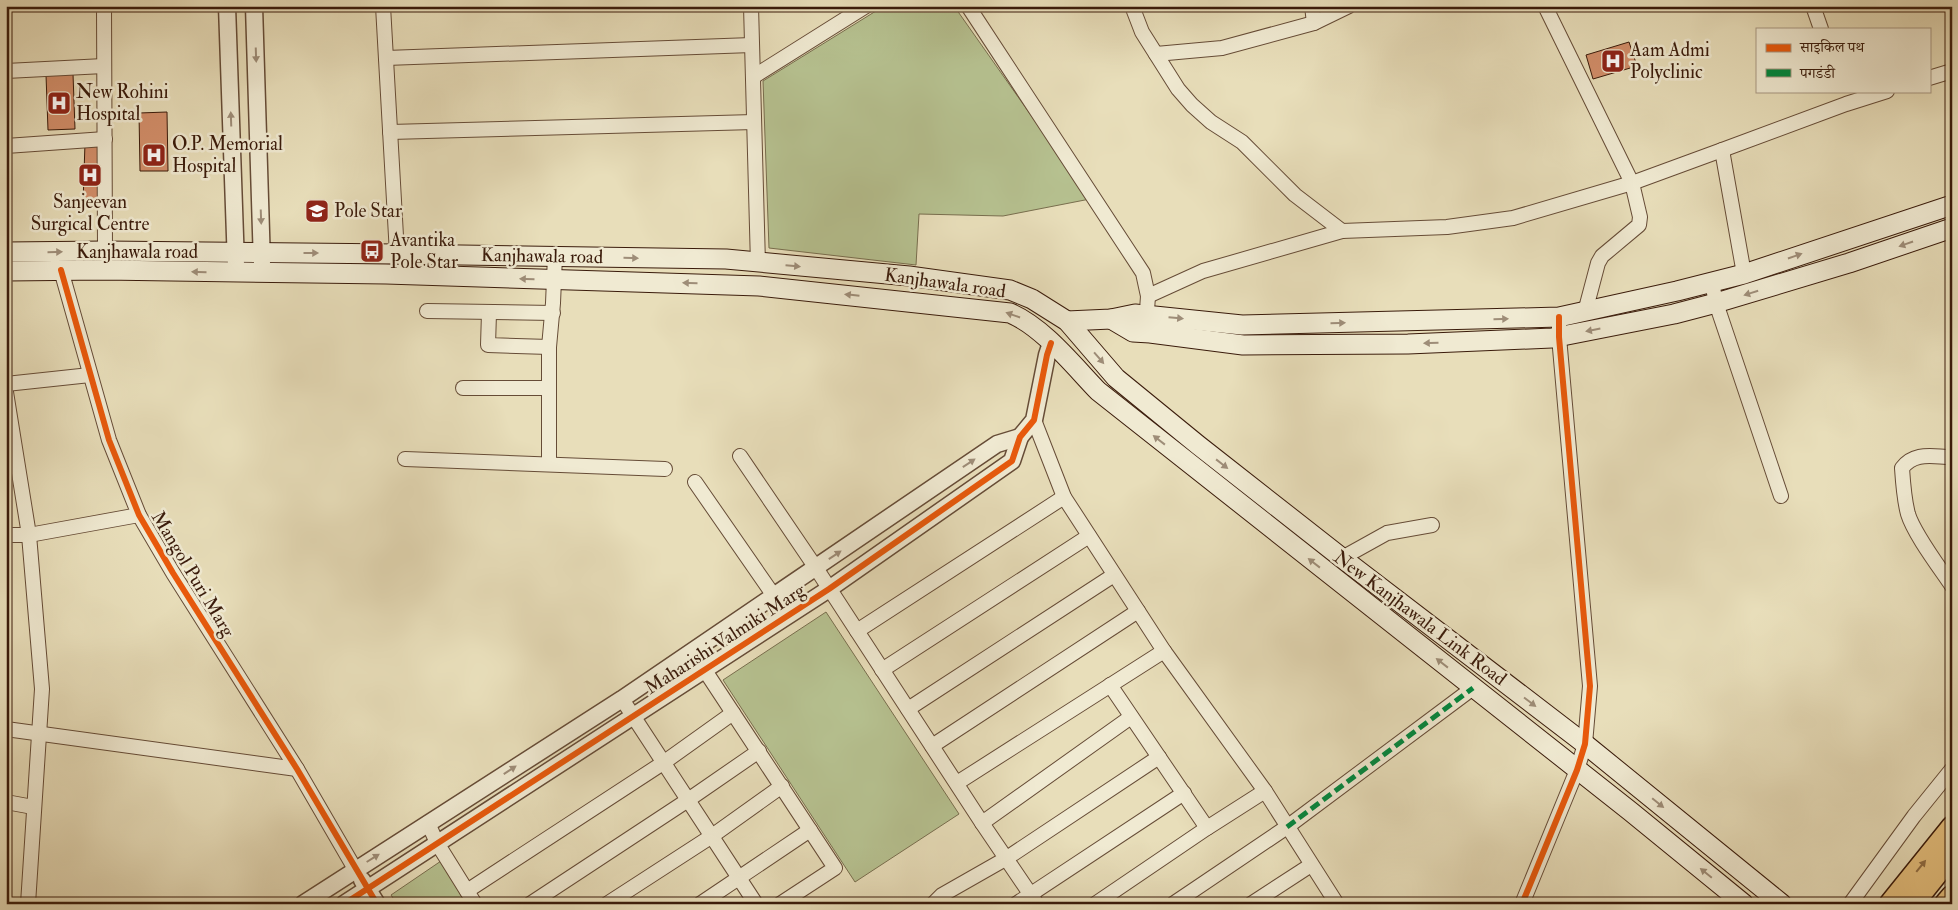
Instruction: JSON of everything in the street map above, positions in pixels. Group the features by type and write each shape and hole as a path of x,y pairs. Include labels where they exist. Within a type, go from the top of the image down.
{"highway":[{"path":"1912,904 1952,854"},
{"path":"1946,904 1952,897"}],"main road":[{"path":"1051,344 1067,321 1110,319 1133,332 1146,324 1242,325 1559,317 1677,292 1744,274 1843,239 1952,205"},
{"path":"1146,324 1243,345 1408,344 1558,337 1716,304 1849,263 1952,228"},
{"name":"Kanjhawala road","path":"6,252 104,251 726,259 758,264 909,276 1002,288 1032,299 1067,321"},
{"name":"Kanjhawala road","path":"6,271 386,274 760,286 1004,312 1022,318 1051,344"},
{"path":"1677,292 1682,312"},
{"name":"New Kanjhawala Link Road","path":"1067,321 1116,378 1342,558 1585,744 1782,904"},
{"name":"New Kanjhawala Link Road","path":"1051,344 1098,391 1744,904"},
{"path":"1890,904 1952,827"}],"street":[{"path":"104,6 104,251"},
{"path":"226,6 236,272"},
{"path":"254,6 262,253 261,273"},
{"path":"383,6 397,254"},
{"path":"751,6 758,264"},
{"path":"753,77 866,6"},
{"path":"968,6 1143,273 1148,296 1146,324"},
{"path":"1132,6 1142,32 1178,89 1192,105 1211,122 1242,142 1295,195 1342,231"},
{"path":"1312,6 1314,23"},
{"path":"1156,54 1222,48 1314,23 1349,6"},
{"path":"1545,6 1632,183 1640,217 1639,224 1602,256 1598,263 1585,312"},
{"path":"1813,6 1820,28"},
{"path":"386,58 752,45"},
{"path":"6,71 104,66"},
{"path":"1930,78 1952,71"},
{"path":"1148,296 1203,272 1342,231 1447,227 1513,218 1632,183 1722,150 1844,98 1881,92"},
{"path":"390,132 754,122"},
{"path":"6,146 104,139"},
{"path":"1722,150 1744,274"},
{"path":"549,464 549,347 553,313 555,256"},
{"name":"Mangol Puri Marg","path":"61,270 109,440 139,515 173,573 297,769 355,869"},
{"path":"1712,283 1716,304 1781,496"},
{"path":"427,311 553,313"},
{"path":"489,313 488,345 549,347"},
{"path":"1522,904 1577,770 1585,744 1590,686 1558,337 1559,317"},
{"name":"Maharishi Valmiki Marg","path":"344,904 829,589 1012,460 1020,437 1034,420 1047,355 1051,344"},
{"path":"6,384 90,375"},
{"path":"462,388 549,388"},
{"path":"6,392 29,535 42,689 28,904"},
{"path":"1034,420 1064,497 1164,651 1265,791 1337,904"},
{"name":"Maharishi Valmiki Marg","path":"304,904 355,869 622,699 998,444 1020,437"},
{"path":"740,456 1034,899"},
{"path":"1952,457 1916,457 1907,461 1902,468 1908,515 1952,586"},
{"path":"405,459 665,469"},
{"path":"695,482 774,596"},
{"path":"857,631 1064,497"},
{"path":"6,535 29,535 139,515"},
{"path":"1342,558 1387,533 1432,525"},
{"path":"882,670 1089,536"},
{"path":"908,709 1114,575"},
{"path":"932,746 1138,610"},
{"path":"738,620 751,639"},
{"path":"957,783 1164,651"},
{"path":"704,669 835,868 780,904"},
{"path":"1110,686 1207,828"},
{"path":"1173,904 1287,827 1473,688"},
{"path":"622,699 756,904"},
{"path":"467,891 734,714"},
{"path":"982,823 1132,717"},
{"path":"6,729 297,769"},
{"path":"530,904 759,752"},
{"path":"932,904 942,895 1007,858 1159,757"},
{"path":"1850,904 1914,816 1952,769"},
{"path":"607,904 712,836 782,786"},
{"path":"1095,904 1265,791"},
{"path":"1016,904 1034,899 1184,793"},
{"path":"6,802 33,807"},
{"path":"428,823 437,843 475,904"},
{"path":"700,904 810,830"},
{"path":"1251,904 1311,865"},
{"path":"355,869 376,904"}],"green space":[{"path":"884,6 954,6 1090,199 1003,216 919,214 916,265 769,248 763,81"},
{"path":"826,612 959,814 855,882 723,680"},
{"path":"441,861 469,904 397,904 391,895"}],"building":[{"path":"1629,42 1637,66 1593,79 1586,55"},
{"path":"73,74 75,129 48,130 46,75"},
{"path":"167,112 168,171 140,171 139,113"},
{"path":"85,143 102,143 101,204 83,203"}],"marked path":[{"path":"1287,827 1473,688"}],"cycle path":[{"path":"61,270 109,440 139,515 173,573 297,769 377,904"},
{"path":"1522,904 1577,770 1585,744 1590,686 1559,337 1559,317"},
{"path":"344,904 829,589 1012,461 1020,437 1034,420 1051,343"}],"place":[{"name":"Aam Admi Polyclinic","path":"1613,61"},
{"name":"New Rohini Hospital","path":"59,103"},
{"name":"O.P. Memorial Hospital","path":"154,155"},
{"name":"Sanjeevan Surgical Centre","path":"90,175"},
{"name":"Pole Star","path":"317,211"},
{"name":"Avantika Pole Star","path":"372,251"}]}
